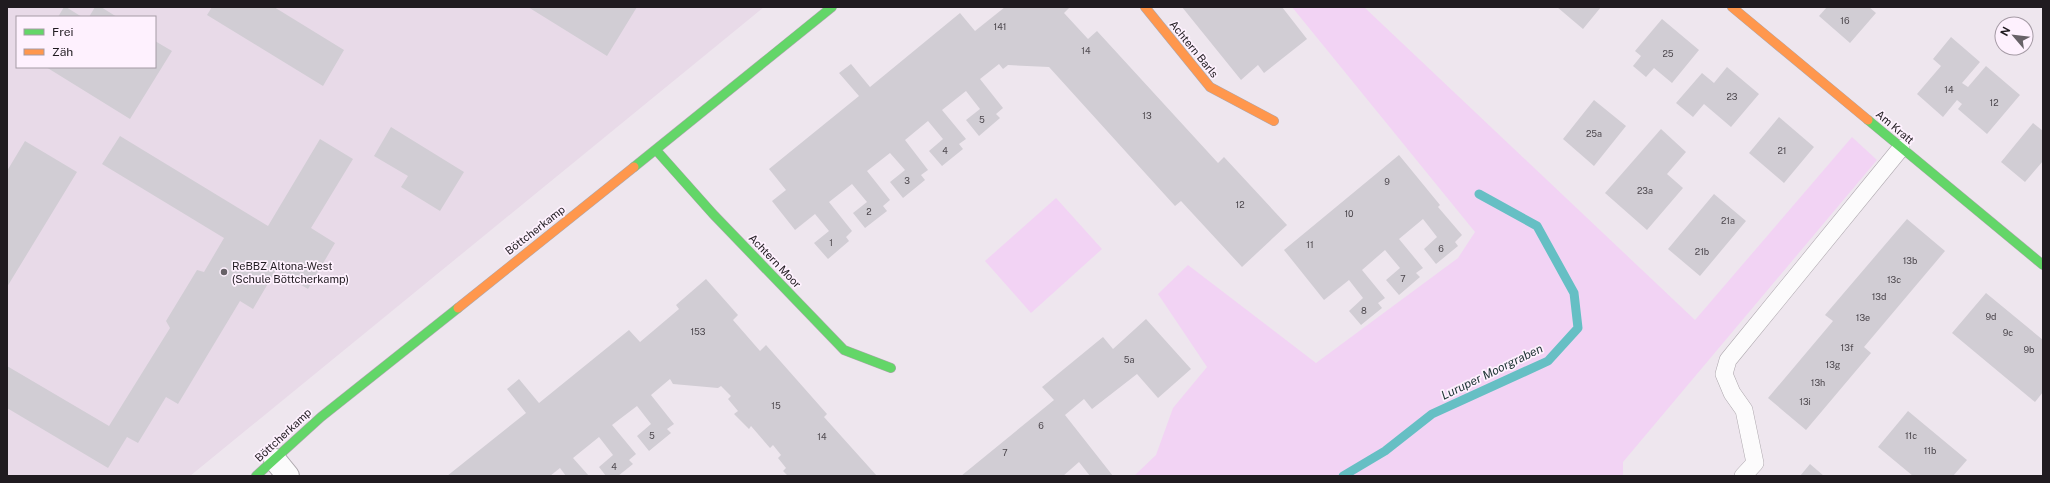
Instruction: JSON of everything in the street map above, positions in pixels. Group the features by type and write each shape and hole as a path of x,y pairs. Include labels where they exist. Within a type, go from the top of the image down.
{"street":[{"name":"Böttcherkamp","path":"256,476 281,468 321,417 656,150 832,7"},
{"name":"Achtern Barls","path":"1145,7 1210,87 1274,121"},
{"name":"Am Kratt","path":"1732,7 2043,265"},
{"name":"Achtern Moor","path":"656,150 713,214 844,350 891,368"}],"lane":[{"path":"1743,476 1755,463 1744,410 1732,393 1724,374 1728,360 1901,148"}],"shaded area":[{"name":"ReBBZ Altona-West (Schule Böttcherkamp)","path":"7,7 764,7 190,476 7,476"},
{"path":"1292,7 1364,7 1695,320 1852,137 1877,160 1623,462 1623,476 1134,476 1156,455 1173,408 1207,367 1158,294 1188,265 1316,363 1458,258 1475,232"},
{"path":"1056,198 1102,249 1031,313 985,261"}],"building":[{"path":"64,7 66,7 80,16 59,16"},
{"path":"95,7 101,7 115,16 90,16"},
{"path":"212,7 274,7 344,50 323,86 207,15"},
{"path":"528,7 637,7 607,56"},
{"path":"1005,7 1070,7 1064,13 1088,39 1097,31 1218,163 1224,157 1287,225 1242,267 1181,201 1175,206 1049,67 1008,65 1003,69 999,64 980,79 1003,108 996,114 1000,118 979,136 966,120 980,109 966,91 942,110 966,139 959,144 963,149 942,166 929,151 943,139 928,121 905,140 928,170 921,175 925,180 903,198 890,182 905,170 890,153 867,171 890,200 883,206 887,211 865,228 853,213 867,202 852,184 829,202 852,231 846,237 849,241 828,259 814,243 829,231 815,214 795,230 772,201 786,190 769,169 859,96 839,73 851,64 870,87 960,13 975,31"},
{"path":"1182,7 1282,7 1307,39 1264,73 1258,65 1241,80"},
{"path":"1557,7 1601,7 1583,29"},
{"path":"1827,7 1869,7 1876,13 1850,43 1819,16"},
{"path":"1662,19 1699,50 1672,83 1654,68 1646,77 1633,66 1641,56 1635,51"},
{"path":"1951,37 1980,62 1962,83 1968,87 1986,66 2020,95 1987,134 1958,109 1962,104 1957,100 1943,117 1917,94 1941,66 1933,59"},
{"path":"156,42 172,51 130,119 48,68 156,68"},
{"path":"1727,67 1759,94 1731,127 1704,104 1693,117 1676,103 1702,73 1714,83"},
{"path":"1594,100 1626,126 1594,166 1563,139"},
{"path":"1779,117 1814,147 1784,183 1749,153"},
{"path":"2033,123 2043,131 2043,161 2025,182 2001,162"},
{"path":"391,127 464,172 440,211 401,187 408,176 374,156"},
{"path":"1661,129 1686,152 1667,174 1683,188 1647,230 1605,193"},
{"path":"120,136 268,226 320,139 353,159 311,228 335,243 308,289 276,270 253,309 240,301 178,404 166,397 138,443 127,437 108,468 7,408 7,366 109,426 170,328 166,321 197,270 204,272 224,238 102,164"},
{"path":"25,141 77,172 7,287 7,171"},
{"path":"1399,155 1440,205 1438,207 1462,235 1455,242 1458,246 1436,264 1424,249 1437,237 1423,219 1399,239 1423,268 1416,273 1420,277 1399,295 1386,280 1400,268 1385,250 1362,270 1385,298 1378,303 1382,308 1361,325 1349,311 1363,298 1349,280 1324,300 1284,250"},
{"path":"1714,194 1746,221 1700,276 1668,249"},
{"path":"1907,219 1945,251 1864,347 1871,353 1806,430 1768,398 1833,321 1825,315"},
{"path":"706,279 738,315 733,320 760,351 766,345 827,414 824,417 877,476 788,476 783,471 786,468 778,458 781,455 773,445 770,448 751,426 749,429 734,414 738,411 728,399 731,396 721,386 718,388 673,384 670,379 651,395 674,424 667,429 671,433 649,451 637,436 651,424 637,406 612,425 636,454 629,460 633,464 618,476 606,476 599,467 613,455 599,437 573,458 589,476 566,476 560,468 550,476 447,476 526,413 507,389 519,379 539,403 629,330 640,342 679,309 676,305"},
{"path":"1986,293 2043,340 2043,392 2035,402 1952,333"},
{"path":"1146,319 1191,369 1158,398 1137,374 1092,409 1084,399 1065,415 1113,476 1090,476 1079,462 1063,476 961,476 1054,400 1042,387 1103,337 1113,349"},
{"path":"1908,411 1967,460 1953,476 1913,476 1878,447"},
{"path":"1810,464 1824,476 1800,476"}],"waterway":[{"name":"Luruper Moorgraben","path":"1343,476 1385,451 1432,414 1548,361 1578,328 1574,293 1537,226 1479,194"}],"traffic: fast":[{"path":"634,167 832,7"},
{"path":"1868,120 2043,265"},
{"path":"656,150 713,214 844,350 891,368"},
{"path":"256,476 321,417 458,308"}],"traffic: slow":[{"path":"1145,7 1210,87 1274,121"},
{"path":"1732,7 1868,120"},
{"path":"458,308 634,167"}],"place":[{"name":"ReBBZ Altona-West (Schule Böttcherkamp)","path":"224,272"}]}
